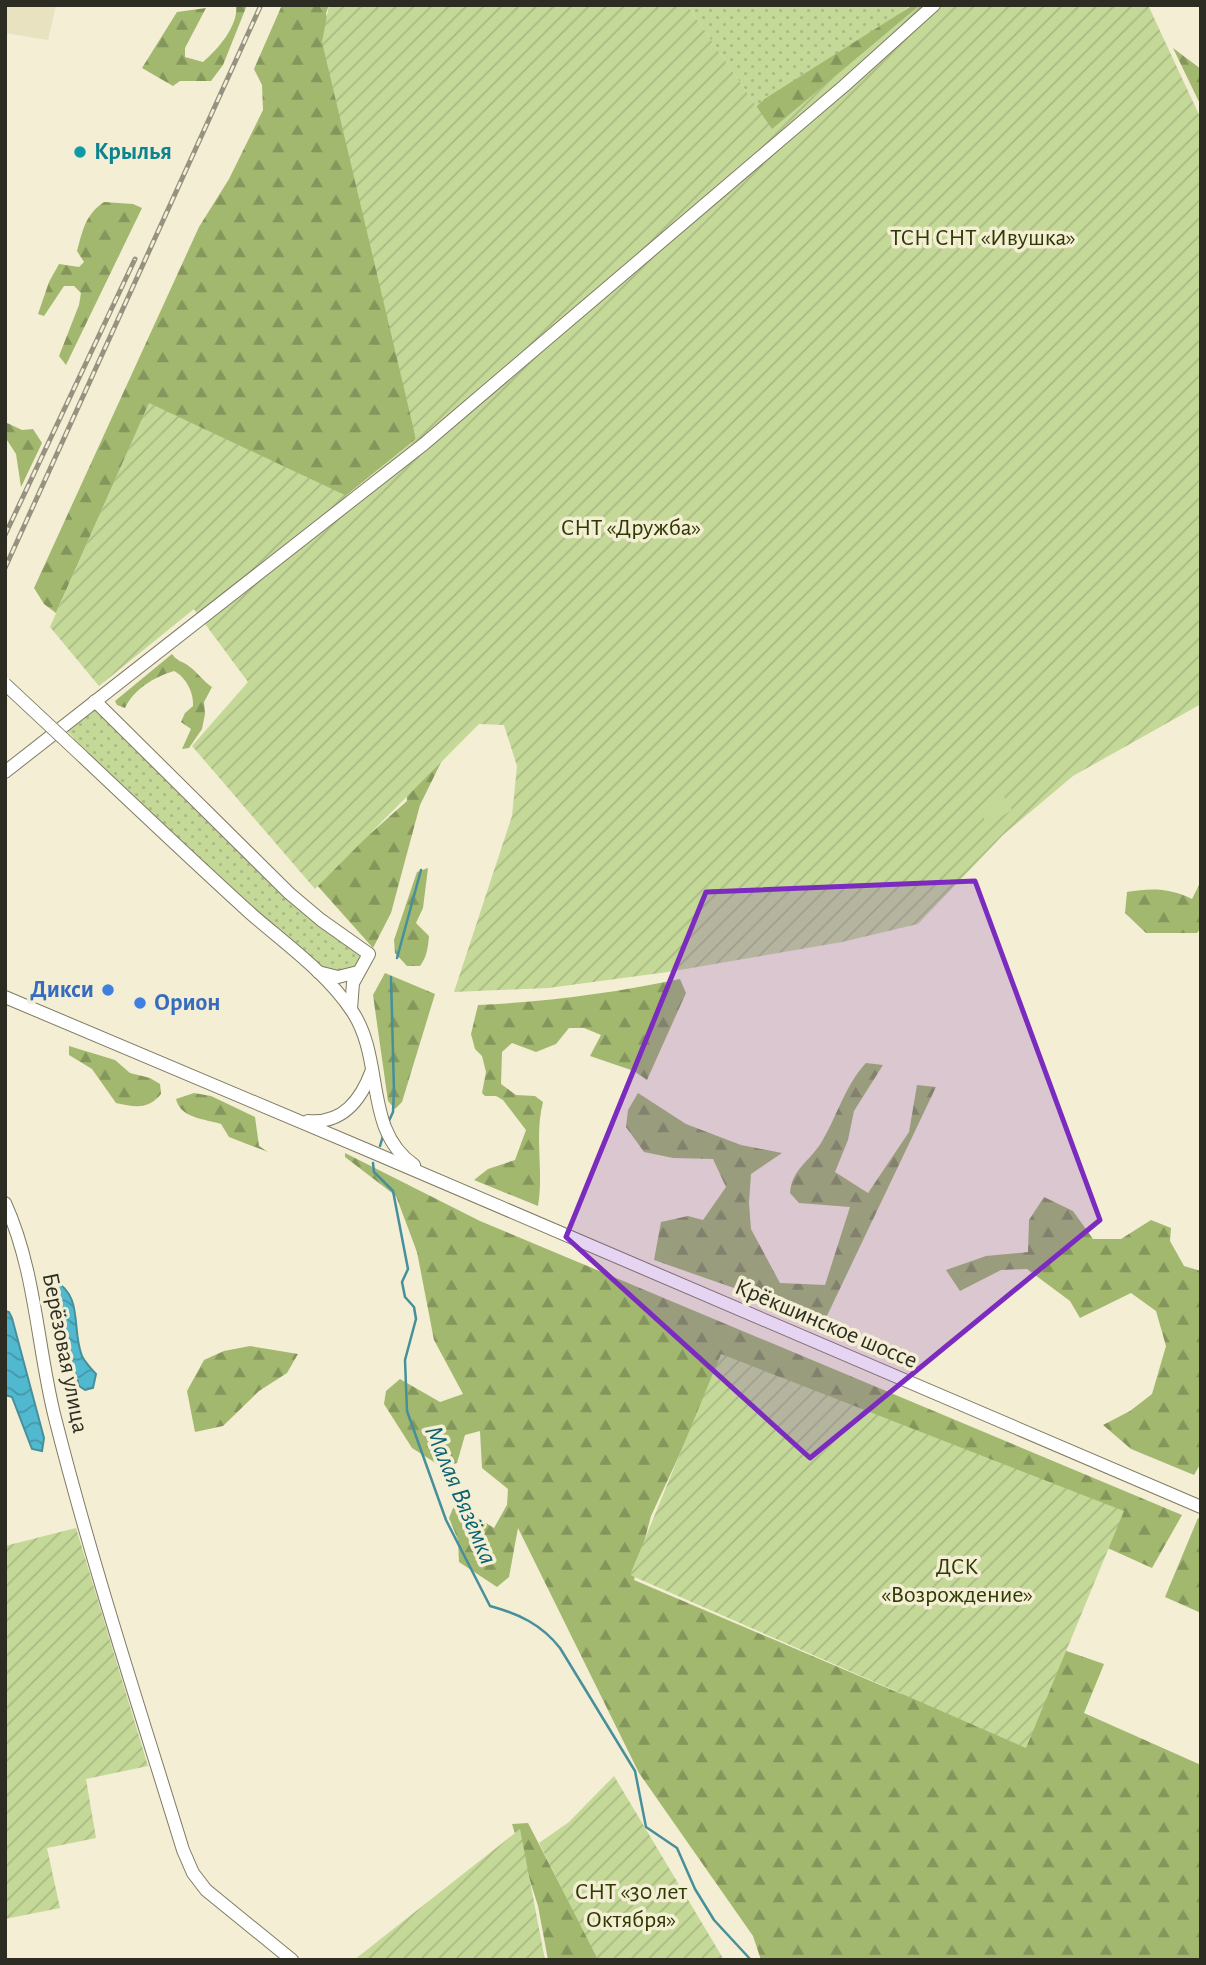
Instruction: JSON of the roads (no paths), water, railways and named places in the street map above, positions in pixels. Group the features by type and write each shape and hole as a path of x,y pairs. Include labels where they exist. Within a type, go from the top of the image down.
{"street":[{"path":"5,772 424,444 844,86 934,5"},
{"path":"5,684 316,971 351,1009 365,1035 387,1134 398,1152 435,1179"},
{"path":"95,701 289,893 369,954 351,988 351,1009"},
{"path":"316,971 338,978 358,972"},
{"path":"5,997 435,1179"},
{"path":"296,1120 322,1122 344,1114 362,1091 373,1066"},
{"name":"Крёкшинское шоссе","path":"435,1179 1201,1507"},
{"name":"Берёзовая улица","path":"5,1203 22,1242 48,1387 81,1513 183,1850 206,1890 292,1960"}],"water":[{"path":"54,1280 63,1287 73,1304 82,1356 96,1374 93,1388 85,1390 79,1386 71,1356 59,1331 57,1314 47,1292 49,1283"},
{"path":"5,1311 9,1312 12,1318 44,1438 42,1451 32,1449 12,1397 5,1395"}],"waterway":[{"name":"Малая Вязёмка","path":"397,958 421,870"},
{"name":"Малая Вязёмка","path":"388,1123 393,1112 394,1091 391,977"},
{"name":"Малая Вязёмка","path":"380,1146 383,1136"},
{"name":"Малая Вязёмка","path":"373,1163 374,1172 393,1191 408,1269 402,1282 405,1297 414,1307 416,1319 405,1360 407,1411 446,1520 490,1606 529,1621 545,1632 560,1648 635,1771 646,1827 677,1848 695,1889 714,1920 751,1960"}],"railway":[{"path":"5,568 261,5"},
{"path":"5,535 135,259"}],"place":[{"name":"Крылья","path":"80,152"},
{"name":"Дикси","path":"108,990"},
{"name":"Орион","path":"140,1003"}],"park label":[{"name":"ТСН СНТ «Ивушка»","path":"983,238"},
{"name":"СНТ «Дружба»","path":"631,528"},
{"name":"ДСК «Возрождение»","path":"957,1581"},
{"name":"СНТ «30 лет Октября»","path":"631,1906"}]}
